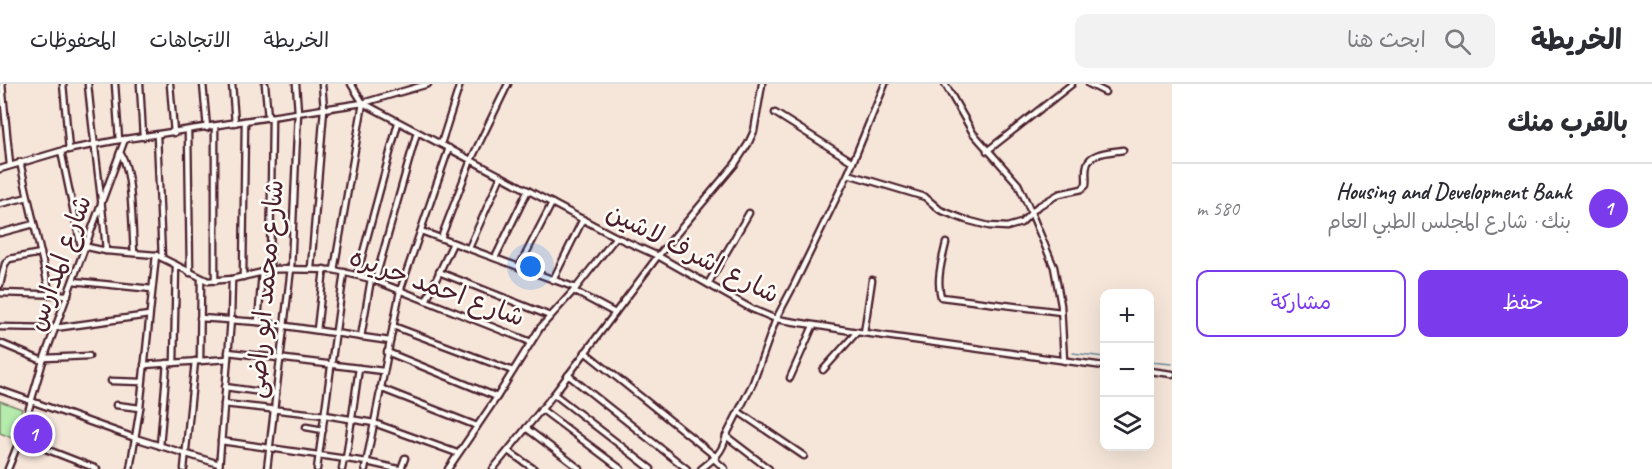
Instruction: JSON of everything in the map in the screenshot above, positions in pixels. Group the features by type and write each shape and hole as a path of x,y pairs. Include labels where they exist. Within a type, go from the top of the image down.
{"street":[{"path":"2,84 10,165"},
{"path":"63,84 69,150"},
{"path":"88,84 93,146 103,202 106,251"},
{"path":"115,84 118,140"},
{"path":"140,84 143,137"},
{"path":"170,84 174,133"},
{"path":"203,84 207,128"},
{"path":"232,84 235,123"},
{"path":"265,84 270,117 270,270"},
{"name":"شارع محمد ابو راضى","path":"267,469 291,268 298,112 296,84"},
{"path":"311,268 324,109 322,84"},
{"path":"334,270 363,103 351,84"},
{"path":"0,169 61,151 118,140 363,103 428,84"},
{"path":"441,144 460,84"},
{"path":"441,238 471,160 508,84"},
{"path":"493,469 554,394 658,256 735,164 754,131 760,84"},
{"path":"701,469 715,458 740,412 776,319 848,174 885,84"},
{"path":"945,84 966,122 987,151 1018,184 1032,214 1053,267 1061,312 1064,361"},
{"path":"987,151 1072,84"},
{"path":"1089,84 1105,92"},
{"name":"شارع اشرف لاشين","path":"363,103 616,237 658,256 752,309 776,319 1100,366"},
{"path":"775,113 853,162"},
{"path":"243,277 245,121"},
{"path":"357,275 398,123"},
{"path":"215,126 215,281"},
{"path":"188,131 190,273"},
{"path":"362,337 373,280 417,132"},
{"path":"157,135 162,258"},
{"name":"شارع المدارس","path":"8,469 20,439 44,359 125,139"},
{"path":"365,469 400,291 449,148"},
{"path":"848,174 925,197 940,210 989,226 1007,227 1021,223 1037,207 1059,194 1082,189 1086,185 1086,166 1092,157 1123,150"},
{"path":"61,151 80,242 86,247"},
{"path":"120,153 126,163 128,176 134,253"},
{"path":"20,162 50,294"},
{"path":"469,248 501,176"},
{"path":"495,258 528,190"},
{"path":"0,204 28,197"},
{"path":"519,267 552,203"},
{"path":"708,284 749,213"},
{"path":"553,280 583,219"},
{"path":"0,233 34,224"},
{"path":"421,231 553,280 615,313"},
{"path":"448,469 549,316 575,290 616,237"},
{"path":"426,301 453,243"},
{"path":"946,243 939,286 941,297 1061,312"},
{"name":"شارع احمد حريره","path":"86,247 156,255 201,279 215,281 291,268 344,272 373,280 531,342"},
{"path":"0,285 4,264 9,259 41,253"},
{"path":"130,469 140,408 156,255"},
{"path":"174,363 176,265"},
{"path":"317,330 324,269"},
{"path":"258,322 262,272"},
{"path":"317,469 344,272"},
{"path":"439,272 549,316"},
{"path":"184,469 198,361 201,279"},
{"path":"0,390 219,467 232,279"},
{"path":"864,333 872,280"},
{"path":"73,281 152,289"},
{"path":"0,293 68,295"},
{"path":"0,327 55,328 149,315"},
{"path":"200,318 258,322 390,341"},
{"path":"393,326 513,371"},
{"path":"790,378 813,326"},
{"path":"823,370 857,332"},
{"path":"0,343 44,359 89,356"},
{"path":"228,352 383,371"},
{"path":"387,352 497,397"},
{"path":"585,352 715,458 725,469"},
{"path":"144,365 228,359"},
{"path":"160,446 160,410 167,363"},
{"path":"342,469 359,368"},
{"path":"1154,372 1172,374"},
{"path":"568,375 687,469"},
{"path":"111,381 142,382"},
{"path":"225,387 276,394"},
{"path":"380,388 477,426"},
{"path":"554,394 651,469"},
{"path":"224,404 374,423 458,453"},
{"path":"116,405 140,408"},
{"path":"541,409 621,469"},
{"path":"740,412 804,456"},
{"path":"306,427 323,430"},
{"path":"526,428 580,469"},
{"path":"726,436 769,469"},
{"path":"20,439 98,469"},
{"path":"221,441 345,458 399,469 405,458"},
{"path":"508,451 534,469"}],"green space":[{"path":"0,401 22,409 12,438 0,433"}],"waterway":[{"path":"1073,353 1100,356"},
{"path":"1154,362 1172,364"}],"place":[{"name":"Housing and Development Bank","path":"33,434"}]}
